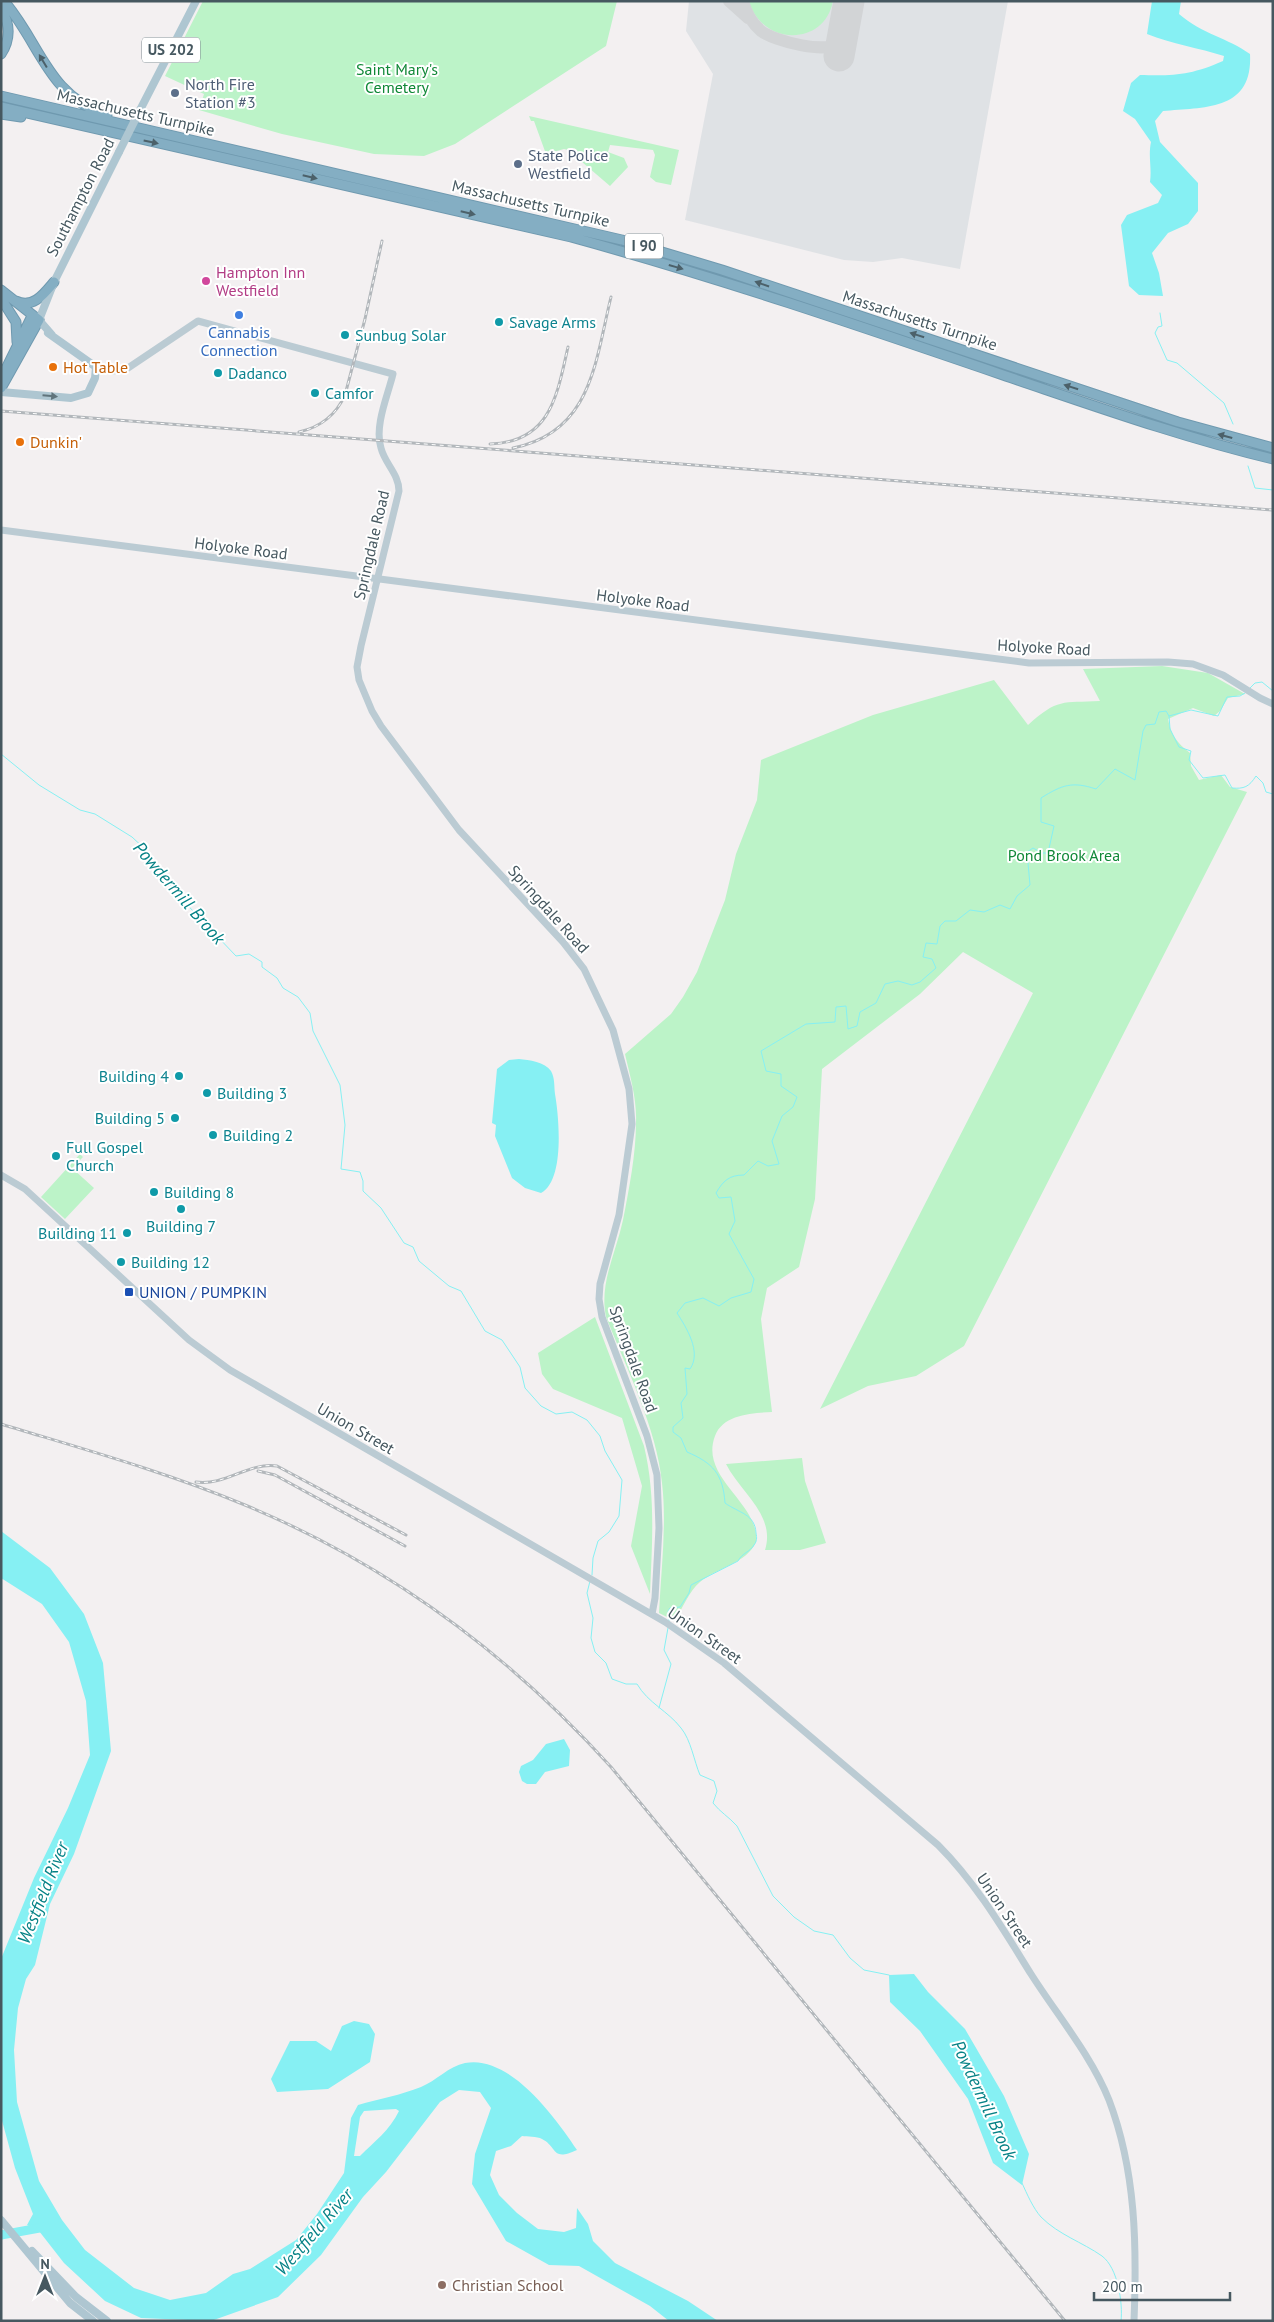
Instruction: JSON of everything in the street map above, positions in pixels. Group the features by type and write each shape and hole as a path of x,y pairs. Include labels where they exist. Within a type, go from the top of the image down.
{"highway":[{"path":"4,1 14,13 56,82 80,103 107,116 198,138 240,151"},
{"path":"1,9 6,20 8,32 7,43 1,54"},
{"name":"Massachusetts Turnpike","path":"1,96 557,223 654,249 1178,422 1273,448"},
{"name":"Massachusetts Turnpike","path":"1,107 563,235 627,252 732,284 1167,430 1273,459"},
{"path":"1,114 121,135"},
{"path":"4,299 23,304 32,302 42,296 54,282"},
{"path":"1,290 17,324 15,349"},
{"path":"4,299 34,322"},
{"name":"Southampton Road","path":"1,379 15,349 34,322"},
{"name":"Southampton Road","path":"1,388 34,322"}],"main road":[{"name":"Southampton Road","path":"34,322 47,300 54,282 196,1"},
{"path":"1,392 65,398 82,397 88,393 92,386 96,367 34,322"},
{"path":"1,2220 70,2303 93,2321"},
{"path":"21,2242 43,2261 76,2296 106,2321"}],"street":[{"name":"Springdale Road","path":"96,367 105,370 125,370 198,321 393,374 382,418 379,442 382,453 396,478 399,491 357,667 360,685 372,711 398,749 460,830 563,942 584,970 620,1048 632,1104 632,1124 619,1215 601,1278 599,1299 602,1317 647,1436 657,1475 659,1528 655,1598 652,1614"},
{"name":"Holyoke Road","path":"1,530 1029,663 1183,663 1214,670 1273,704"},
{"name":"Union Street","path":"1,1175 25,1189 189,1340 230,1370 668,1623 724,1663 938,1845 955,1862 987,1905 1083,2052 1108,2099 1125,2153 1131,2182 1136,2260 1134,2321"}],"shaded area":[{"path":"689,1 1008,1 960,269 902,258 873,262 844,260 685,220 713,74 686,31"}],"green space":[{"name":"Saint Mary's Cemetery","path":"203,1 617,1 606,46 455,144 424,156 374,154 282,134 199,110 204,94 165,76"},
{"path":"749,1 833,1 827,16 818,27 806,33 792,35 778,33 766,26 756,16"},
{"path":"529,116 679,150 671,185 656,182 650,177 655,155 653,150 610,145 608,152 624,158 628,167 610,186 568,150 564,149 546,154 534,121 531,121"},
{"name":"Pond Brook Area","path":"1162,666 1208,673 1245,694 1228,698 1220,711 1214,716 1193,708 1168,719 1175,738 1190,753 1191,766 1199,780 1221,775 1230,787 1247,792 964,1346 916,1376 868,1386 820,1409 1033,993 963,952 920,994 822,1069 815,1199 799,1267 767,1288 761,1319 772,1412 739,1416 725,1423 715,1436 712,1451 715,1465 722,1478 749,1515 755,1528 756,1542 746,1555 739,1560 700,1582 689,1595 675,1621 659,1613 664,1515 659,1462 647,1420 606,1317 604,1304 606,1280 623,1220 635,1146 635,1105 625,1054 671,1014 697,972 725,900 736,854 757,800 761,760 873,715 994,680 1028,725 1054,706 1068,702 1100,701 1083,669"},
{"path":"80,1154 83,1157 72,1168 94,1188 65,1219 41,1197"},
{"path":"595,1317 644,1446 648,1465 652,1502 650,1594 631,1546 642,1486 622,1418 553,1389 542,1374 538,1353"},
{"path":"802,1458 805,1481 826,1543 800,1550 765,1550 766,1526 755,1504 726,1464"}],"water":[{"path":"1152,1 1181,1 1179,14 1188,21 1250,54 1249,73 1244,86 1235,96 1210,106 1163,111 1155,121 1160,142 1198,183 1198,211 1188,224 1168,233 1152,253 1159,273 1163,296 1139,295 1129,286 1121,225 1127,215 1158,203 1162,195 1150,182 1151,142 1135,119 1123,111 1131,83 1140,75 1173,75 1192,72 1223,61 1224,56 1166,41 1147,34"},
{"path":"519,1059 545,1065 551,1071 554,1079 559,1132 557,1162 549,1186 541,1193 525,1188 512,1178 495,1136 496,1125 492,1123 497,1069 509,1060"},
{"name":"Westfield River","path":"1,1531 50,1568 84,1614 103,1663 111,1751 74,1854 50,1904 35,1965 26,1979 18,2008 14,2050 17,2102 39,2181 62,2220 85,2250 134,2288 170,2300 206,2293 233,2274 250,2269 296,2240 317,2214 344,2173 351,2118 358,2105 421,2087 459,2065 482,2063 498,2068 514,2078 529,2091 556,2121 577,2150 559,2154 542,2139 522,2136 511,2146 496,2151 490,2175 499,2195 517,2213 538,2229 564,2232 576,2228 577,2208 588,2224 593,2241 615,2263 688,2301 718,2321 669,2321 650,2306 579,2266 549,2265 506,2241 472,2184 475,2154 491,2108 480,2092 459,2090 440,2102 386,2172 363,2197 321,2255 278,2297 211,2321 141,2318 105,2301 64,2263 39,2231 27,2225 33,2214 15,2168 1,2117 1,1959 34,1878 68,1808 90,1755 86,1701 69,1642 42,1604 1,1578","holes":["396,2109 399,2111 381,2135 360,2156 354,2156 360,2117 364,2111"]},
{"path":"564,1739 570,1750 569,1766 545,1772 536,1784 527,1784 522,1781 519,1772 521,1766 533,1760 546,1744"},
{"path":"914,1974 928,1992 965,2029 1004,2096 1029,2154 1022,2185 993,2163 968,2099 920,2031 890,2002 889,1975"},
{"path":"354,2021 369,2024 375,2034 370,2062 328,2089 277,2092 271,2079 290,2041 316,2041 331,2051 342,2026"}],"waterway":[{"path":"1160,313 1162,326 1158,327 1155,333 1167,360 1177,363 1224,403 1233,424"},
{"path":"1248,466 1255,488 1273,490"},
{"path":"1250,688 1255,683 1262,682 1273,691"},
{"path":"669,1621 668,1611 670,1608 680,1607 689,1593 691,1585 738,1561 755,1544 757,1536 753,1522 725,1503 722,1484 715,1471 710,1465 687,1452 681,1438 673,1432 673,1427 683,1418 681,1403 687,1394 685,1368 690,1369 694,1355 694,1348 685,1325 677,1313 685,1303 703,1298 719,1306 731,1298 751,1292 754,1279 729,1234 735,1221 731,1197 719,1198 716,1193 727,1180 734,1176 744,1175 758,1161 768,1166 779,1164 772,1141 782,1116 793,1107 797,1097 781,1086 781,1074 766,1071 761,1051 806,1024 835,1022 836,1007 846,1006 848,1029 857,1026 860,1012 876,1003 885,984 898,981 912,985 920,982 936,968 932,959 923,957 926,943 937,944 940,926 945,921 956,921 970,910 984,912 1000,905 1010,909 1017,896 1030,885 1027,852 1033,848 1042,853 1048,853 1054,826 1041,822 1041,798 1061,787 1067,786 1080,785 1096,789 1115,769 1135,780 1143,731 1146,725 1155,724 1159,712 1166,711 1169,716 1191,710 1218,716 1227,697 1240,696 1245,693"},
{"path":"1169,716 1170,729 1179,747 1191,751 1189,760 1203,778 1225,775 1232,788 1240,788 1251,783 1256,776 1263,783 1266,792 1273,794"},
{"name":"Powdermill Brook","path":"1,754 39,785 80,810 95,814 132,837 146,850 174,891 236,956 249,954 262,962 262,967 277,978 283,988 298,997 310,1013 313,1031 340,1085 345,1125 341,1169 360,1172 363,1181 363,1191 381,1208 404,1243 413,1247 419,1261 449,1286 461,1291 485,1331 502,1340 520,1367 525,1388 541,1406 556,1414 572,1412 587,1420 600,1436 605,1451 622,1480 619,1516 609,1532 598,1541 593,1558 592,1575"},
{"name":"Powdermill Brook","path":"590,1581 587,1593 593,1618 591,1638 595,1652 606,1663 612,1679 626,1684 637,1684 681,1728 690,1744 700,1775 714,1781 717,1791 713,1803 737,1826 773,1896 794,1917 814,1931 833,1935 850,1958 864,1970 889,1975"},
{"path":"659,1708 671,1664 664,1650 668,1628"},
{"name":"Powdermill Brook","path":"1022,2183 1041,2217 1055,2229 1102,2256 1107,2262 1116,2277 1120,2296 1121,2321"},
{"path":"1,2235 45,2227"}],"taxiway":[{"path":"729,1 748,18"},
{"path":"743,1 748,14 758,28 777,39 815,47 836,45 842,41"}],"runway":[{"path":"839,56 849,1"}],"railway":[{"path":"299,432 314,427 327,419 337,409 345,395 365,319 382,241"},
{"path":"513,448 539,440 559,427 575,410 586,391 594,369 611,297"},
{"path":"490,444 510,441 526,435 539,425 548,413 555,398 568,347"},
{"path":"1,411 1273,510"},
{"path":"1,1424 185,1482 245,1505 297,1529 348,1555 396,1584 488,1650 531,1687 611,1767 1065,2321"},
{"path":"196,1482 217,1481 256,1467 277,1466 406,1535"},
{"path":"258,1471 275,1475 405,1546"}],"place":[{"name":"North Fire Station #3","path":"175,93"},
{"name":"State Police Westfield","path":"518,164"},
{"name":"Hampton Inn Westfield","path":"206,281"},
{"name":"Cannabis Connection","path":"239,315"},
{"name":"Savage Arms","path":"499,322"},
{"name":"Sunbug Solar","path":"345,335"},
{"name":"Hot Table","path":"53,367"},
{"name":"Dadanco","path":"218,373"},
{"name":"Camfor","path":"315,393"},
{"name":"Dunkin'","path":"20,442"},
{"name":"Building 4","path":"179,1076"},
{"name":"Building 3","path":"207,1093"},
{"name":"Building 5","path":"175,1118"},
{"name":"Building 2","path":"213,1135"},
{"name":"Full Gospel Church","path":"56,1156"},
{"name":"Building 8","path":"154,1192"},
{"name":"Building 7","path":"181,1209"},
{"name":"Building 11","path":"127,1233"},
{"name":"Building 12","path":"121,1262"},
{"name":"UNION / PUMPKIN","path":"129,1292"},
{"name":"Christian School","path":"442,2285"}]}
